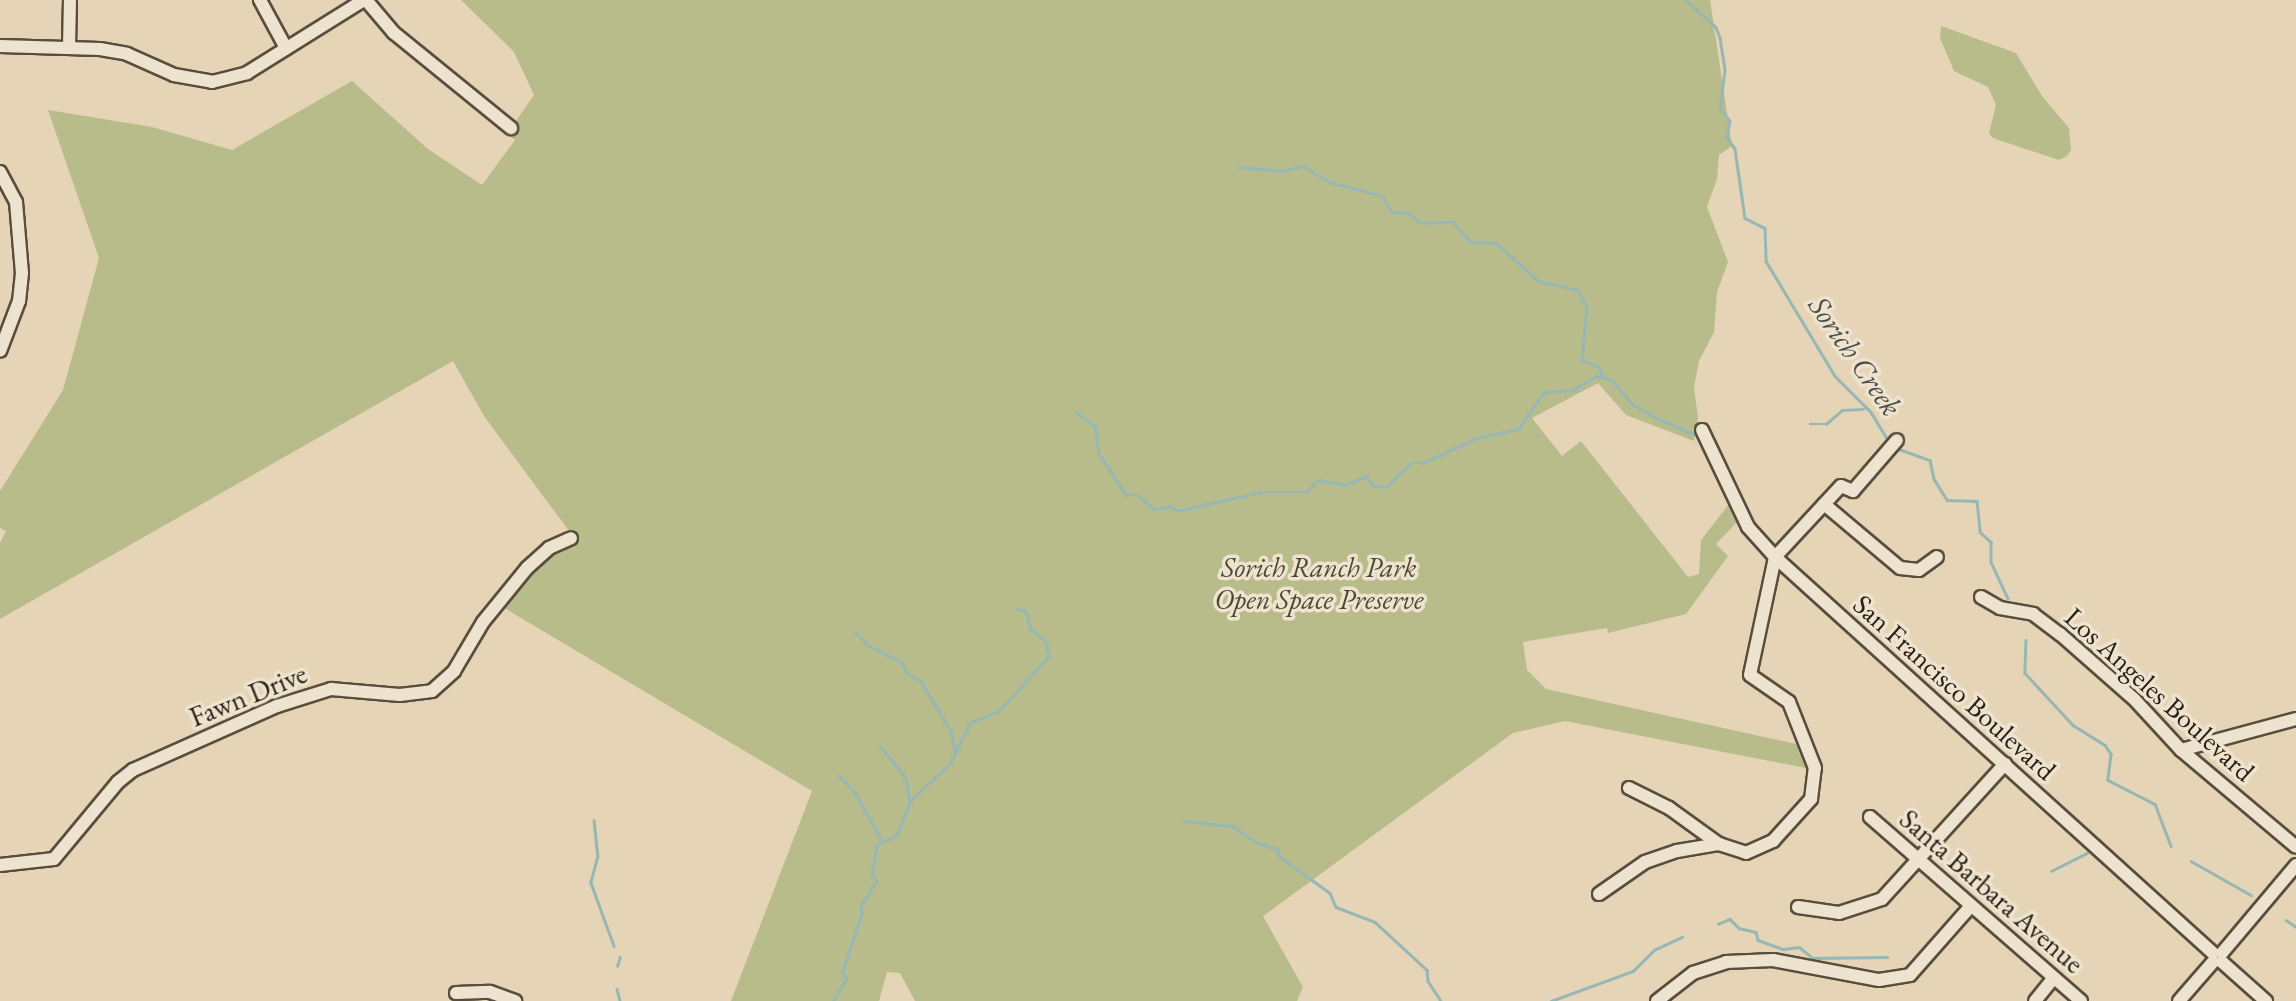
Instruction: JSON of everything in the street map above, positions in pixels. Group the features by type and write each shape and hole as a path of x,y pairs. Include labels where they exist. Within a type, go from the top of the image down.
{"street":[{"path":"69,47 70,0"},
{"path":"260,0 286,48"},
{"path":"0,46 69,47 127,54 174,75 212,82 247,73 365,0 394,33 511,128"},
{"path":"0,172 16,202 22,273 19,301 0,351"},
{"name":"San Francisco Boulevard","path":"1702,430 1748,527 1775,557 2266,1001"},
{"path":"1629,788 1669,808 1719,844 1745,853 1773,841 1811,799 1815,768 1789,702 1750,675 1775,557 1841,486 1853,491 1897,440"},
{"path":"1825,504 1900,568 1919,570 1937,557"},
{"name":"Fawn Drive","path":"0,864 54,859 73,842 118,782 134,770 277,706 331,689 400,695 432,691 454,671 483,622 527,568 549,548 571,538"},
{"name":"Los Angeles Boulevard","path":"1981,597 2000,608 2033,614 2060,634 2134,699 2180,750 2296,846"},
{"path":"2180,750 2296,719"},
{"path":"1798,907 1839,914 1871,906 1920,861 2005,764"},
{"name":"Santa Barbara Avenue","path":"1870,817 1970,907 2081,1001"},
{"path":"1598,894 1645,862 1719,844"},
{"path":"2179,1001 2296,865"},
{"path":"1657,1001 1693,974 1726,962 1773,960 1879,980 1910,975 1970,907"},
{"path":"2035,1001 2053,979"},
{"path":"456,993 490,992 515,1001"}],"green space":[{"name":"Sorich Ranch Park Open Space Preserve","path":"461,0 1710,0 1732,146 1719,155 1717,179 1707,207 1728,262 1717,292 1714,332 1699,361 1694,387 1698,418 1694,441 1626,415 1598,383 1532,418 1562,456 1581,441 1688,577 1699,574 1701,540 1729,504 1737,522 1716,544 1728,556 1686,614 1608,633 1607,628 1523,642 1527,670 1546,689 1796,744 1806,768 1565,721 1513,733 1263,916 1303,987 1297,1001 915,1001 900,973 887,972 879,1001 731,1001 812,791 501,606 548,547 572,535 484,416 453,361 0,619 0,543 6,531 0,528 0,491 63,390 99,258 48,110 152,127 232,150 352,81 428,149 482,185 515,140 509,136 511,128 534,95 514,52"},
{"path":"1941,26 2016,53 2042,96 2069,128 2071,150 2067,156 2059,160 1993,138 1989,133 1996,105 1988,87 1954,71 1940,38"}],"waterway":[{"name":"Sorich Creek","path":"1686,0 1716,27 1720,38 1725,70 1720,108 1730,121 1727,137 1735,149 1745,218 1765,228 1766,261 1835,376 1871,412 1888,440"},
{"path":"1239,167 1281,171 1304,166 1329,182 1383,196 1392,212 1409,213 1421,223 1453,222 1471,242 1496,243 1539,281 1578,290 1587,308 1582,360 1598,366 1603,376"},
{"path":"1076,412 1095,426 1099,453 1126,495 1138,495 1154,509 1171,506 1177,511 1261,492 1306,492 1318,480 1346,485 1366,476 1373,486 1386,487 1411,463 1423,463 1477,438 1518,429 1544,392 1573,390 1596,376 1612,380 1631,403 1654,417 1693,434"},
{"path":"1810,424 1826,424 1842,410 1863,409"},
{"name":"Sorich Creek","path":"1899,449 1930,460 1934,479 1947,500 1977,501 1980,532 1991,542 1991,562 2008,598"},
{"path":"833,1001 846,979 842,972 862,912 860,907 876,881 872,872 877,845 897,835 910,801 950,763 970,723 1000,710 1048,657 1046,642 1030,629 1026,612 1017,609"},
{"path":"856,633 868,645 902,662 907,673 921,681 951,731 956,754"},
{"name":"Sorich Creek","path":"2026,640 2025,673 2073,725 2105,745 2111,754 2108,780 2155,804 2171,846"},
{"path":"880,746 906,778 910,801"},
{"path":"839,776 855,792 881,839"},
{"path":"594,820 598,856 591,883 614,946"},
{"path":"1182,821 1233,826 1256,842 1278,849 1279,856 1330,893 1336,907 1375,922 1427,970 1428,981 1441,1001"},
{"path":"2051,871 2087,853"},
{"name":"Sorich Creek","path":"2191,861 2251,895"},
{"path":"1718,924 1730,919 1739,928 1756,932 1758,940 1783,949 1799,947 1813,958 1887,957"},
{"name":"Sorich Creek","path":"2286,920 2296,927"},
{"path":"1551,1001 1633,971 1654,950 1682,937"},
{"path":"617,966 620,957"},
{"path":"617,989 620,1001"}]}
